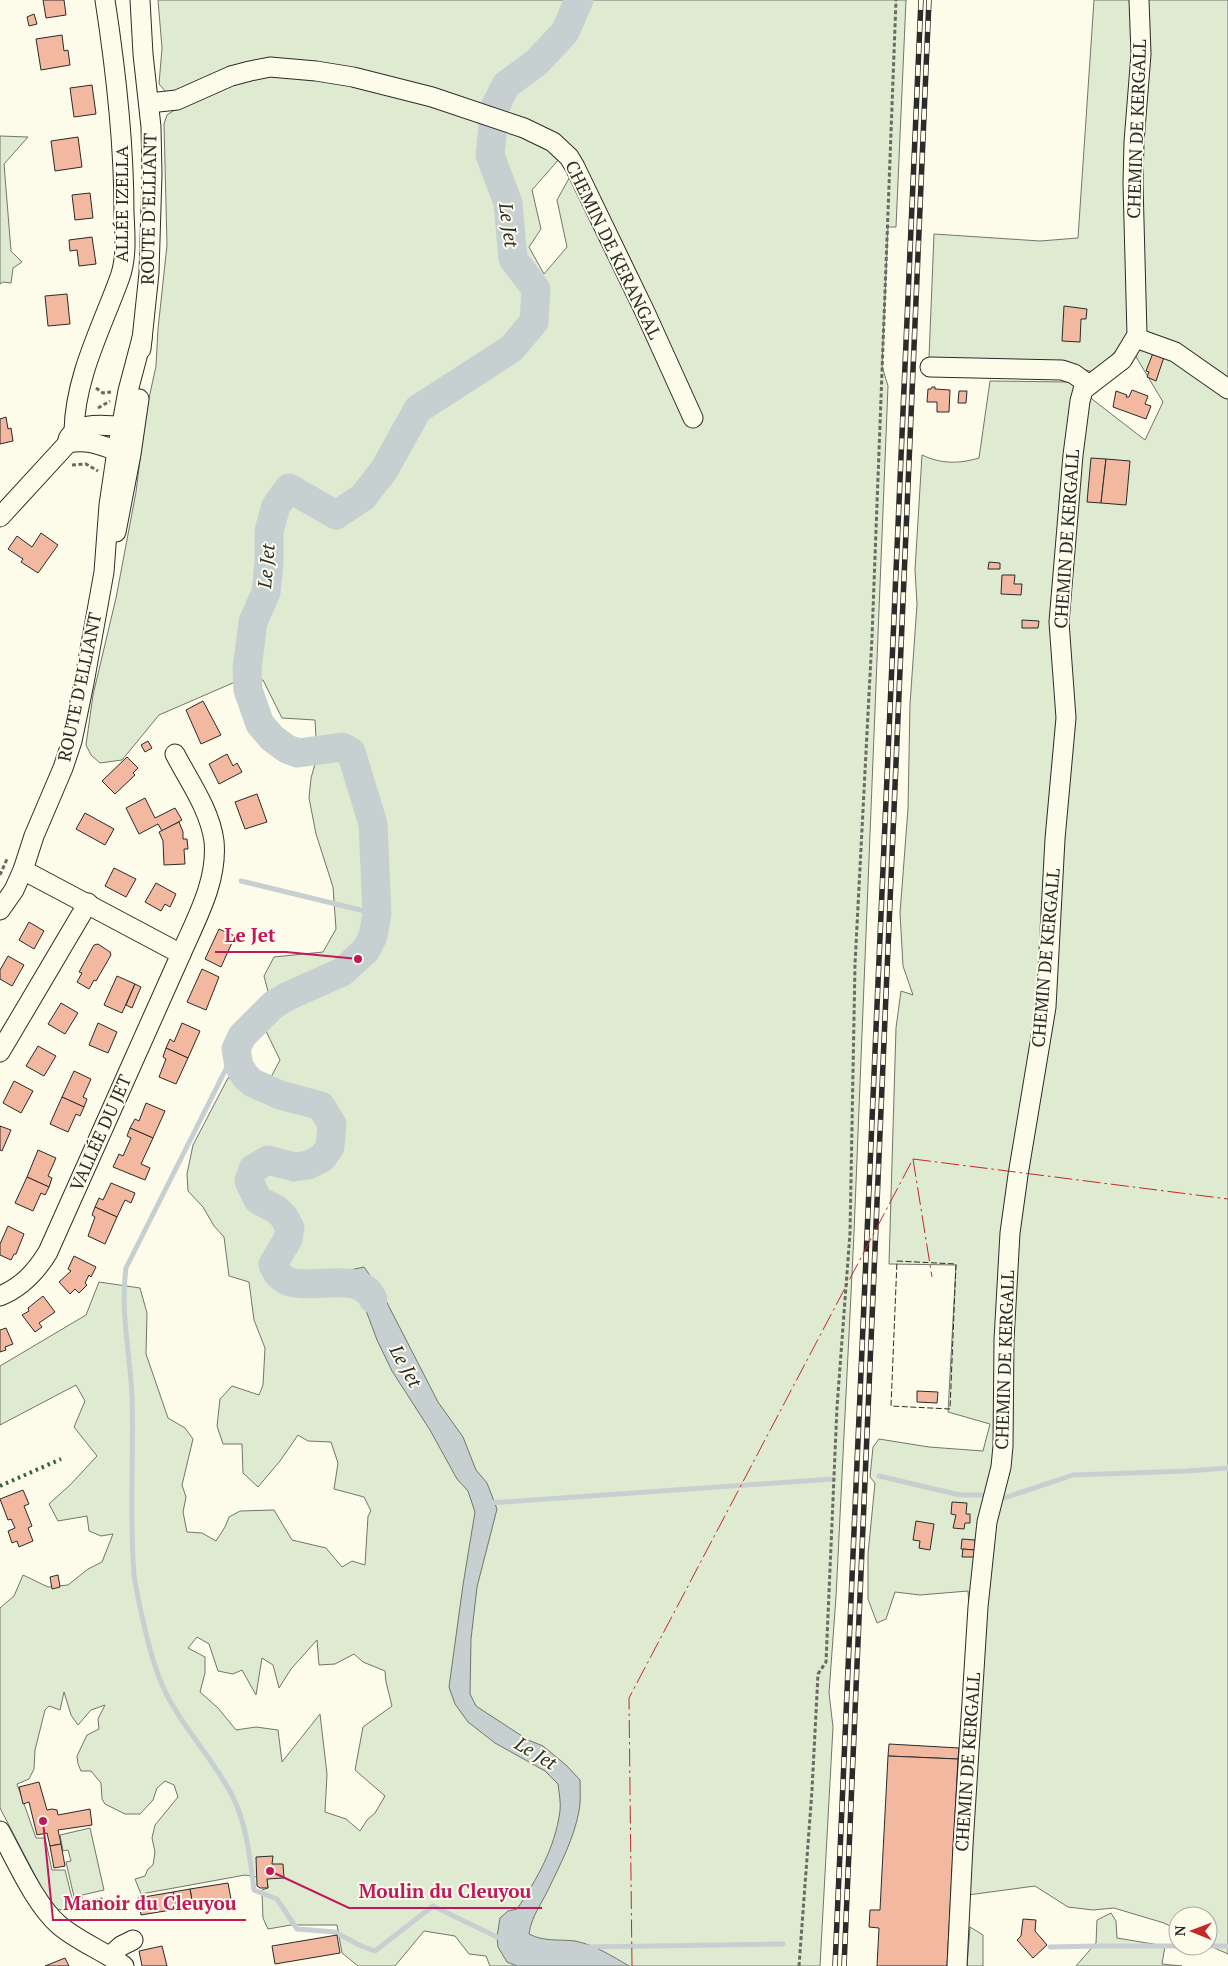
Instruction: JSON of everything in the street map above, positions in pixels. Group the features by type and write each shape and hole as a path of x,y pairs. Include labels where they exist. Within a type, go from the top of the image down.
{"street":[{"name":"ALLÉE IZELLA","path":"66,442 85,370 124,262 122,142 116,79 105,0"},
{"name":"ROUTE D'ELLIANT","path":"0,910 14,890 23,870 34,836 72,742 104,572 109,505 124,453 128,427 139,393 142,338 151,247 152,151 140,0"},
{"name":"ROUTE D'ELLIANT","path":"147,80 152,47 149,0"},
{"name":"CHEMIN DE KERGALL","path":"957,1966 978,1607 987,1522 1001,1467 1003,1446 1004,1340 1010,1233 1046,1007 1056,840 1066,718 1059,622 1068,509 1083,390 1122,360 1136,338 1133,183 1140,61 1139,0"},
{"name":"CHEMIN DE KERANGAL","path":"149,103 177,100 231,76 250,71 270,67 290,68 353,76 432,96 524,128 553,142 572,162 645,312 693,418"},
{"path":"1136,338 1175,352 1228,389"},
{"path":"930,367 1062,370 1074,374 1089,385"},
{"path":"0,518 66,442 88,426 128,427"},
{"path":"66,442 79,440 94,442 124,453"},
{"name":"VALLÉE DU JET","path":"0,1296 12,1291 28,1280 48,1252 207,893 211,877 214,841 205,812 175,754"},
{"path":"23,870 88,903 180,954"},
{"path":"0,1052 88,903"},
{"path":"0,1831 40,1902 50,1916 73,1935 117,1961 121,1946 133,1940"}],"path":[{"path":"799,1966 812,1790 818,1674 826,1662 837,1407 850,1233 855,964 872,627 896,0"},
{"path":"66,442 70,466 77,464 90,465 101,476"},
{"path":"0,875 9,855"}],"green space":[{"path":"158,0 906,0 896,227 888,227 882,366 888,386 854,1233 836,1597 829,1693 833,1727 820,1966 490,1966 486,1956 469,1954 455,1936 424,1931 395,1966 358,1966 342,1953 337,1925 291,1925 268,1929 263,1918 262,1893 262,1890 268,1888 267,1879 245,1875 141,1894 135,1879 145,1876 148,1869 153,1865 155,1852 152,1838 155,1825 178,1797 174,1785 165,1781 157,1788 153,1800 140,1814 125,1814 105,1804 102,1799 101,1783 91,1771 81,1771 77,1756 87,1735 99,1729 98,1719 105,1705 91,1710 78,1725 71,1715 64,1692 60,1710 49,1706 45,1710 35,1750 34,1769 29,1779 17,1784 36,1838 45,1838 52,1870 65,1870 72,1898 77,1909 53,1910 0,1808 0,1608 14,1596 23,1575 48,1587 68,1585 88,1569 102,1562 113,1534 101,1536 89,1531 87,1516 58,1521 49,1504 97,1456 74,1427 85,1401 76,1385 0,1425 0,1366 86,1315 99,1282 140,1288 147,1313 146,1354 168,1418 185,1428 193,1439 182,1485 186,1497 183,1512 187,1532 202,1533 216,1541 229,1517 240,1511 274,1510 292,1540 326,1548 342,1567 352,1561 365,1565 368,1516 371,1511 364,1497 334,1489 338,1463 331,1442 308,1441 298,1435 280,1461 258,1487 243,1473 242,1444 223,1444 217,1426 220,1399 232,1386 259,1395 263,1385 265,1348 254,1320 249,1282 229,1276 224,1237 214,1226 203,1207 188,1191 187,1174 193,1145 228,1078 271,1077 280,1060 265,1029 276,1022 264,976 274,957 323,952 336,929 333,887 316,834 309,798 311,778 317,757 315,720 282,718 263,680 235,682 159,715 122,760 100,763 91,755 86,745 93,695 116,598 136,492 146,412 156,366 167,245 164,124 167,115 179,107 159,84 162,48","holes":["560,158 572,173 557,200 567,247 544,274 529,247 541,229 532,190","197,1637 209,1644 218,1671 233,1674 242,1670 256,1695 262,1658 273,1665 279,1688 291,1669 317,1640 319,1665 335,1664 354,1654 363,1662 385,1671 392,1706 363,1727 355,1770 385,1796 375,1813 367,1820 360,1831 346,1819 325,1812 327,1774 320,1714 282,1762 278,1730 256,1727 236,1730 218,1708 200,1692 205,1673 205,1657 188,1648"]},
{"path":"1094,0 1228,0 1228,1954 1218,1950 1218,1906 1168,1906 1168,1925 1114,1908 1093,1910 1068,1907 1035,1886 968,1895 976,1708 968,1591 920,1595 895,1592 886,1619 877,1623 868,1599 868,1554 875,1483 870,1477 873,1447 879,1439 929,1447 983,1451 990,1424 948,1412 956,1265 889,1264 896,1028 901,991 913,995 903,966 900,913 908,809 910,704 917,604 915,570 922,455 950,462 979,458 990,381 1070,382 1145,440 1163,402 1126,340 1095,373 1060,361 929,358 934,234 1040,241 1078,238"},
{"path":"0,136 28,137 4,164 11,251 22,262 13,268 11,283 3,282 0,284"},
{"path":"90,1828 104,1890 82,1895 82,1900 75,1901 66,1862 71,1861 68,1850 63,1851 60,1835"},
{"path":"1111,1913 1116,1921 1117,1938 1165,1946 1162,1964 1182,1966 1076,1966 1096,1943 1097,1920"},
{"path":"970,1927 983,1935 983,1966 967,1966"}],"water":[{"path":"364,1267 381,1291 438,1402 463,1437 476,1470 487,1483 497,1509 477,1587 471,1639 470,1694 476,1706 528,1740 543,1746 566,1765 580,1780 580,1807 574,1831 534,1916 529,1934 535,1937 575,1941 589,1945 629,1966 517,1966 507,1962 498,1947 497,1937 500,1918 508,1911 517,1909 538,1875 554,1838 560,1811 558,1784 545,1771 495,1743 468,1722 455,1704 449,1687 475,1512 468,1491 457,1479 430,1430 392,1371 377,1340 364,1305 350,1292 339,1292 341,1272"}],"building":[{"path":"43,0 64,0 66,15 46,18"},
{"path":"34,14 37,24 29,26 27,17"},
{"path":"62,35 64,51 68,50 70,65 41,70 36,39"},
{"path":"92,85 96,114 74,117 70,88"},
{"path":"78,137 82,167 55,171 51,141"},
{"path":"90,193 93,218 75,220 72,195"},
{"path":"92,237 96,264 79,266 77,250 70,251 69,240"},
{"path":"67,294 70,324 48,326 45,296"},
{"path":"1064,306 1087,309 1086,319 1081,319 1080,342 1062,341"},
{"path":"1153,353 1164,357 1156,381 1147,377 1149,372 1146,371"},
{"path":"932,387 950,390 949,412 937,412 937,402 927,402 928,389"},
{"path":"1132,390 1148,396 1145,404 1151,406 1146,419 1113,407 1116,391 1129,397"},
{"path":"959,391 967,391 966,403 958,403"},
{"path":"6,417 8,429 11,428 13,441 0,444 0,419"},
{"path":"1091,458 1106,459 1101,503 1087,502"},
{"path":"1106,459 1130,461 1126,505 1101,503"},
{"path":"41,533 58,545 38,573 21,562 23,559 8,549 17,536 32,547"},
{"path":"989,562 1000,563 1000,569 988,569"},
{"path":"1002,575 1015,575 1014,584 1022,584 1021,595 1001,594"},
{"path":"1022,620 1039,621 1038,628 1022,628"},
{"path":"203,701 221,735 201,744 186,710"},
{"path":"148,741 152,748 145,752 141,745"},
{"path":"227,754 233,766 237,763 242,772 219,784 209,764"},
{"path":"127,757 138,768 133,773 135,775 115,794 102,781"},
{"path":"257,794 267,822 245,829 235,802"},
{"path":"145,798 155,818 175,808 182,820 162,831 158,824 139,834 126,808"},
{"path":"85,813 114,829 105,845 76,829"},
{"path":"179,822 183,832 183,839 187,839 188,849 184,849 185,864 164,865 163,841 159,832"},
{"path":"114,868 136,879 126,897 105,886"},
{"path":"156,883 176,894 170,907 165,904 161,911 145,902"},
{"path":"29,922 44,931 34,949 19,940"},
{"path":"219,929 235,936 221,967 205,959"},
{"path":"98,944 110,952 111,955 96,981 94,980 89,989 77,982 82,973 79,972 94,945"},
{"path":"8,956 24,965 12,986 0,979 0,970"},
{"path":"202,969 219,977 206,1010 187,1002"},
{"path":"117,976 135,984 122,1013 104,1005"},
{"path":"135,984 141,987 132,1008 126,1005"},
{"path":"61,1003 78,1013 65,1034 48,1024"},
{"path":"98,1023 117,1032 108,1053 89,1045"},
{"path":"182,1023 200,1031 188,1058 166,1048 170,1039 174,1042"},
{"path":"38,1046 56,1056 44,1076 26,1066"},
{"path":"166,1048 188,1058 176,1084 159,1077 166,1059 163,1057"},
{"path":"74,1071 91,1079 83,1097 87,1099 84,1107 62,1097"},
{"path":"14,1081 33,1091 21,1113 3,1103"},
{"path":"62,1097 84,1107 80,1116 76,1114 68,1132 50,1124"},
{"path":"146,1103 165,1111 153,1138 130,1128 135,1119 139,1121"},
{"path":"0,1126 11,1130 2,1151 0,1150"},
{"path":"130,1128 153,1138 141,1164 150,1168 145,1180 113,1167 119,1154 123,1156 131,1138 127,1136"},
{"path":"38,1150 56,1158 48,1176 52,1178 49,1187 27,1177"},
{"path":"27,1177 49,1187 45,1195 41,1193 33,1211 15,1203"},
{"path":"111,1183 135,1193 131,1203 125,1200 117,1217 95,1207 99,1198 103,1200"},
{"path":"95,1207 117,1217 105,1244 88,1236 95,1217 92,1215"},
{"path":"8,1226 24,1234 16,1254 14,1254 11,1260 0,1255 0,1244"},
{"path":"74,1256 96,1267 91,1277 89,1275 85,1283 87,1285 79,1293 75,1289 70,1294 59,1282 71,1271 68,1269"},
{"path":"43,1296 55,1312 39,1323 42,1327 35,1332 22,1315 29,1311 28,1308"},
{"path":"6,1328 13,1344 5,1347 6,1350 0,1352 0,1330"},
{"path":"917,1391 938,1392 937,1403 917,1402"},
{"path":"23,1490 29,1504 24,1506 32,1526 28,1528 33,1541 19,1547 17,1541 12,1543 8,1531 15,1528 11,1519 8,1520 0,1499"},
{"path":"952,1502 967,1503 966,1514 970,1514 970,1523 965,1523 964,1529 953,1528 956,1515 951,1514"},
{"path":"916,1521 934,1524 930,1550 919,1548 920,1541 913,1540"},
{"path":"962,1539 975,1540 975,1550 961,1549"},
{"path":"963,1549 975,1550 977,1557 962,1557"},
{"path":"58,1575 60,1587 52,1589 50,1577"},
{"path":"889,1744 959,1748 958,1759 888,1756"},
{"path":"888,1756 958,1759 947,1966 877,1966 879,1928 869,1927 870,1910 880,1910"},
{"path":"39,1782 47,1810 57,1810 58,1815 90,1809 92,1825 58,1830 61,1844 50,1846 47,1833 37,1835 29,1802 23,1804 19,1787"},
{"path":"61,1844 65,1866 54,1868 50,1846"},
{"path":"273,1856 272,1864 283,1864 284,1878 267,1879 268,1888 260,1888 257,1886 256,1857"},
{"path":"228,1883 231,1899 193,1906 190,1889"},
{"path":"190,1889 193,1906 177,1909 173,1892"},
{"path":"173,1892 177,1909 141,1915 138,1898"},
{"path":"102,1898 104,1906 84,1909 83,1901"},
{"path":"1023,1919 1036,1920 1035,1931 1047,1945 1033,1958 1017,1940 1021,1936"},
{"path":"337,1935 340,1953 275,1964 272,1946"},
{"path":"162,1946 167,1966 142,1966 139,1951"},
{"path":"65,1958 69,1966 45,1966"}],"waterway":[{"name":"Le Jet","path":"373,1299 364,1288 352,1284 306,1284 292,1282 280,1276 273,1264 288,1239 290,1228 284,1217 276,1209 258,1200 249,1181 253,1169 268,1160 294,1167 308,1165 322,1158 330,1147 332,1124 321,1106 280,1095 253,1083 246,1077 239,1066 236,1049 242,1036 273,1005 288,996 342,972 366,950 373,936 377,914 373,824 351,752 342,747 298,753 287,749 272,738 260,724 248,690 247,669 253,622 266,592 269,563 269,531 276,506 289,488 336,515 363,497 384,470 418,409 511,349 534,322 536,289 513,259 508,203 490,155 495,107 506,85 537,62 565,32 579,0"},
{"path":"241,881 377,914"},
{"path":"236,1049 126,1268 124,1300 132,1396 132,1530 134,1574 152,1658 170,1701 224,1781 237,1806 247,1842 254,1890 277,1899 297,1929 335,1932 375,1951 433,1906 497,1937 503,1938"},
{"path":"1004,1498 1073,1475 1228,1468"},
{"path":"879,1476 960,1495 982,1495"},
{"path":"489,1503 832,1479"},
{"path":"586,1947 783,1944"},
{"path":"1050,1947 1168,1946"},
{"path":"1218,1946 1228,1946"}],"railway":[{"path":"835,1966 921,0"},
{"path":"844,1966 929,0"}],"hedge":[{"path":"0,1486 61,1459"}],"fence":[{"path":"897,1261 956,1264 950,1409 891,1406 897,1261"}],"power":[{"path":"913,1159 1228,1199"},
{"path":"913,1159 932,1277"},
{"path":"632,1966 629,1698 913,1159"}],"place":[{"name":"Le Jet","path":"358,959"},
{"name":"Manoir du Cleuyou","path":"43,1821"},
{"name":"Moulin du Cleuyou","path":"270,1871"}]}
